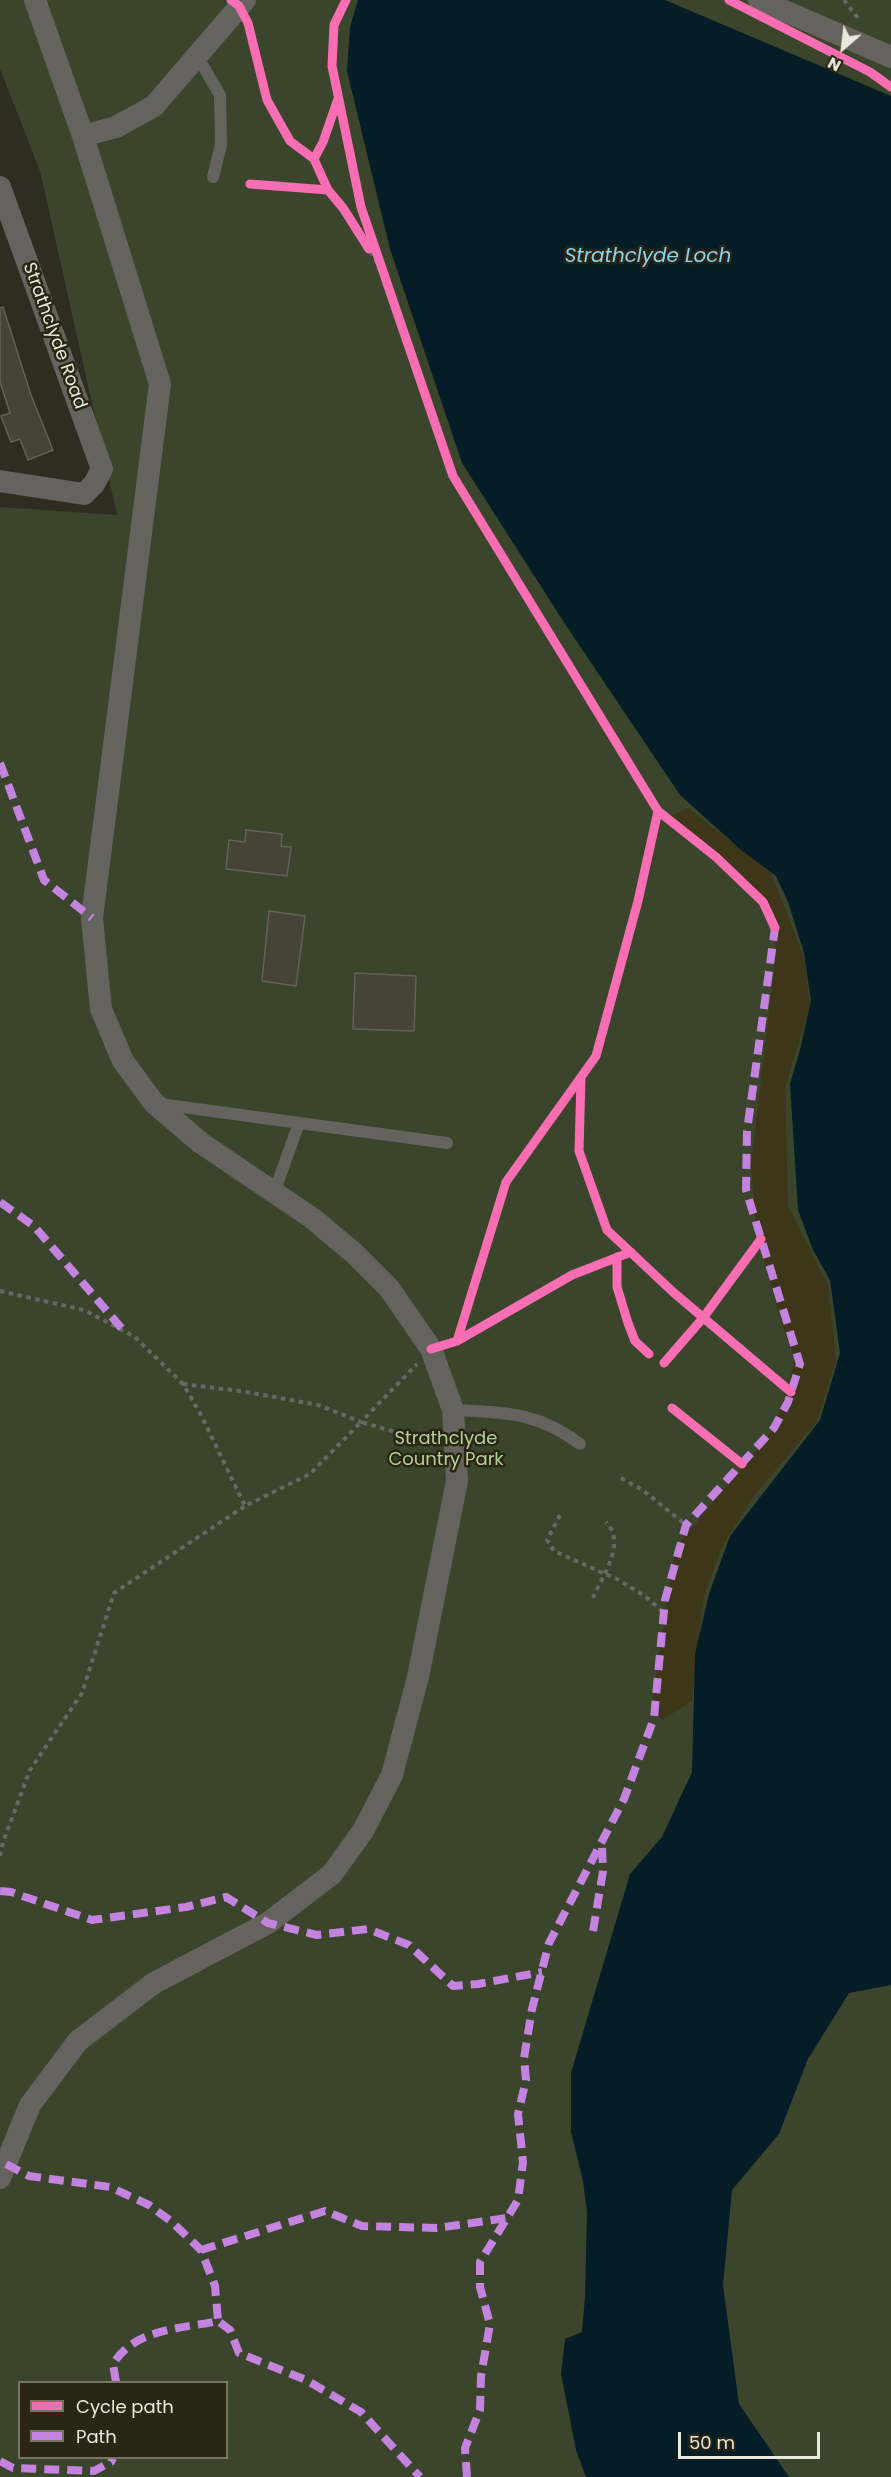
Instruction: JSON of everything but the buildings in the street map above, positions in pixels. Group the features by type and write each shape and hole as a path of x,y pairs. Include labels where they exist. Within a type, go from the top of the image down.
{"street":[{"path":"0,2178 30,2105 78,2041 154,1983 268,1923 332,1874 363,1831 392,1775 418,1677 457,1480 453,1410 431,1350 383,1281 312,1218 201,1143 154,1103 123,1061 101,1009 92,918 160,384 83,136 34,0"},
{"path":"759,0 891,57"},
{"path":"83,136 116,127 154,106 242,3"},
{"name":"Strathclyde Road","path":"0,186 102,468 94,484 84,494 0,481"}],"lane":[{"path":"197,56 220,95 221,145 213,177"},
{"path":"154,1103 447,1143"},
{"path":"274,1193 299,1123"},
{"path":"453,1410 500,1412 539,1419 580,1444"}],"path":[{"path":"346,0 334,25 332,66 361,207 453,476 658,811 716,857 763,902 775,928"},
{"path":"242,3 267,100 291,141 315,159 328,190 343,208 383,271"},
{"path":"315,159 338,99"},
{"path":"250,184 328,190"},
{"path":"457,1341 506,1182 596,1056 638,901 658,811"},
{"path":"581,1078 579,1152 607,1230 703,1318 791,1392"},
{"path":"664,1363 703,1318 761,1239"},
{"path":"0,1856 30,1770 82,1693 114,1593 245,1506 310,1474 431,1350 457,1341 572,1275 631,1252"},
{"path":"617,1257 617,1287 628,1323 635,1341 649,1353"},
{"path":"0,1291 84,1310 135,1337 183,1384 201,1415 245,1506"},
{"path":"183,1384 247,1392 318,1406 361,1422 455,1449"},
{"path":"672,1408 742,1464"},
{"path":"621,1478 644,1491 686,1525"},
{"path":"560,1515 547,1540 554,1551 605,1574 646,1597 664,1613"},
{"path":"593,1598 605,1574 615,1538 613,1529 606,1522"}],"green space":[{"name":"Strathclyde Country Park","path":"0,0 891,0 891,2477 0,2477 0,507 117,515 40,171 0,69"}],"sand":[{"path":"688,808 771,873 805,960 810,1007 785,1087 788,1206 828,1285 836,1360 817,1421 752,1498 721,1549 703,1599 692,1701 662,1720 654,1711 653,1695 676,1547 772,1431 789,1385 795,1358 784,1331 757,1236 751,1165 776,952 774,919 730,873 667,818"}],"water":[{"name":"Strathclyde Loch","path":"358,0 665,0 891,96 891,1985 849,1993 808,2059 779,2134 732,2190 723,2285 739,2404 789,2477 586,2477 576,2450 561,2374 565,2339 582,2332 585,2297 587,2212 583,2181 571,2132 571,2073 630,1874 662,1837 692,1772 695,1654 709,1594 730,1536 820,1420 840,1353 830,1280 813,1250 798,1210 790,1084 811,1001 804,953 788,902 776,876 741,850 680,795 565,624 462,463 390,249 347,71 350,27"}],"marked path":[{"path":"0,763 44,880 92,918"},
{"path":"467,2477 465,2448 480,2410 481,2376 490,2324 480,2287 480,2262 518,2200 523,2162 518,2114 526,2080 524,2058 532,2009 549,1943 624,1799 654,1718 665,1600 686,1525 774,1428 788,1402 800,1364 746,1190 747,1131 775,928"},
{"path":"0,1202 34,1226 124,1331"},
{"path":"593,1931 603,1871 602,1845"},
{"path":"0,1891 11,1892 92,1920 186,1907 226,1897 268,1923 317,1935 368,1929 409,1945 453,1986 478,1984 542,1972"},
{"path":"6,2164 29,2176 110,2187 149,2205 172,2222 201,2250 215,2286 218,2321"},
{"path":"201,2250 325,2211 362,2226 437,2228 507,2218"},
{"path":"116,2381 113,2364 133,2343 160,2332 218,2321 230,2330 239,2353 306,2380 361,2412 420,2477"},
{"path":"0,2461 13,2468 94,2471 112,2459"}],"cycle path":[{"path":"231,0 239,6 248,23 267,100 290,141 314,159"},
{"path":"346,0 334,25 332,66 361,207 453,476 658,811 716,857 763,902 775,928"},
{"path":"729,0 870,72 891,87"},
{"path":"328,190 314,159 323,142 338,99"},
{"path":"250,184 328,190 343,208 369,249"},
{"path":"431,1349 457,1341 506,1182 596,1056 638,901 658,811"},
{"path":"581,1078 579,1151 607,1230 673,1292 791,1392"},
{"path":"664,1363 703,1318 761,1239"},
{"path":"457,1341 572,1275 631,1252"},
{"path":"617,1257 617,1287 628,1323 635,1341 649,1354"},
{"path":"672,1408 742,1464"}]}
